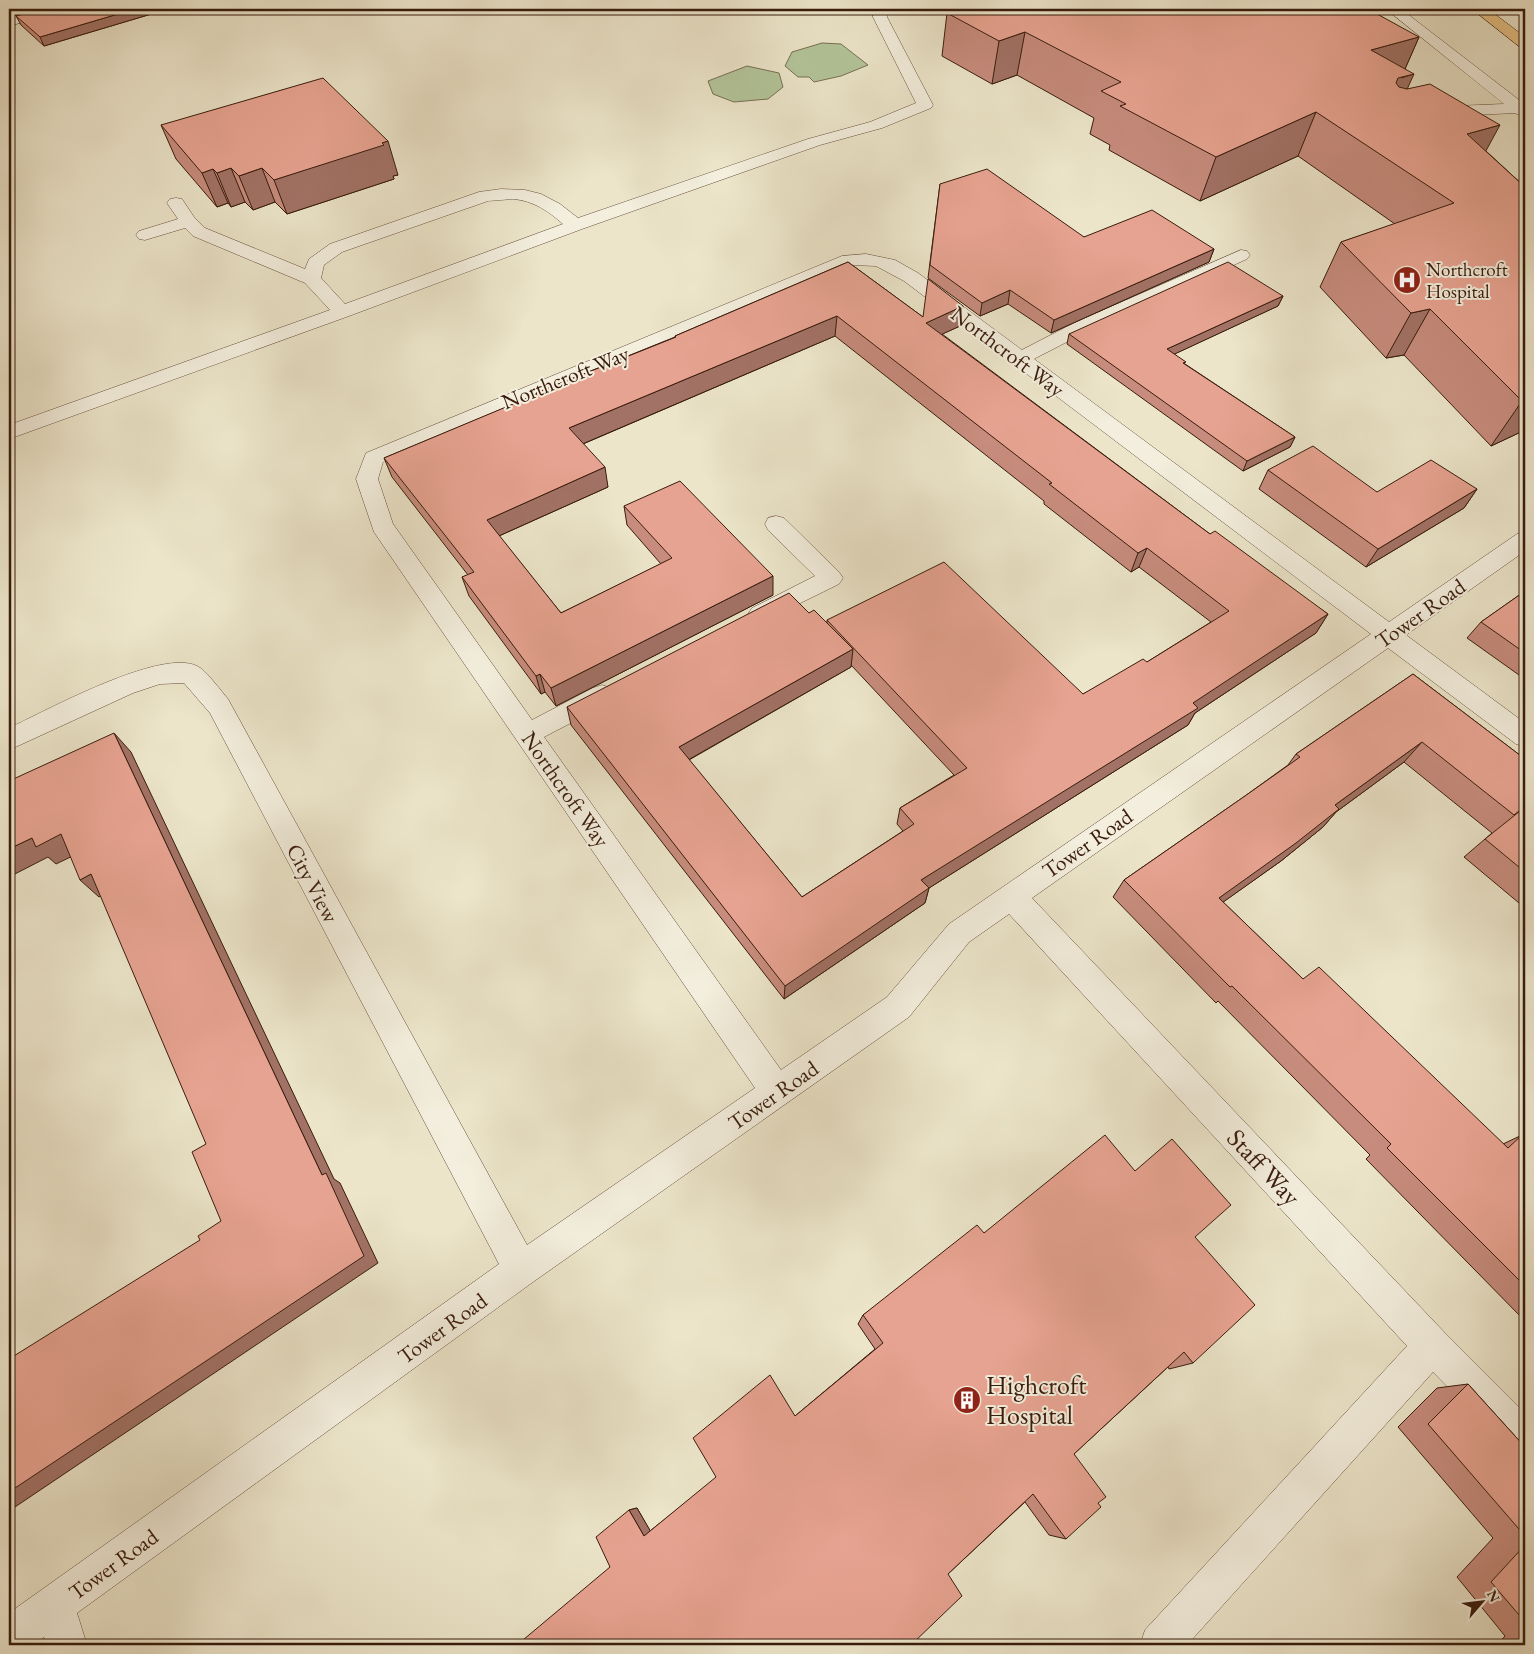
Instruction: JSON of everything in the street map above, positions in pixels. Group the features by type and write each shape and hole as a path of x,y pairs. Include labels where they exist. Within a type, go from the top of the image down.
{"main road":[{"path":"1478,9 1525,44"}],"street":[{"path":"9,22 54,9"},
{"path":"9,432 576,225 814,142 876,125 926,105 880,18 880,9"},
{"path":"1393,9 1524,110"},
{"path":"1421,118 1455,110 1524,110"},
{"path":"312,279 315,263 336,248 485,196 510,192 530,194 550,204 576,225"},
{"path":"176,204 188,221 199,232 312,279 342,312"},
{"path":"145,235 188,221"},
{"path":"1019,359 1083,326 1241,256"},
{"name":"Northcroft Way","path":"777,1092 382,526 367,479 374,458 848,260 878,260 892,265 1525,737"},
{"path":"744,622 831,578 776,524"},
{"name":"Tower Road","path":"9,1638 521,1270 898,1007 959,933 1525,540"},
{"name":"City View","path":"9,740 124,686 158,674 190,673 219,706 521,1270"},
{"path":"527,734 622,684"},
{"name":"Staff Way","path":"1011,896 1432,1346 1508,1422 1525,1429"},
{"path":"1160,1645 1432,1346"},
{"path":"56,1606 67,1645"}],"green space":[{"path":"822,43 841,44 868,65 841,76 814,82 809,77 798,77 785,66 792,52"},
{"path":"747,66 779,73 783,87 768,99 734,102 713,94 708,81"}],"building":[{"path":"41,9 135,9 40,37 16,16"},
{"path":"960,9 1368,9 1419,37 1371,50 1414,74 1398,78 1396,83 1399,87 1407,89 1430,84 1500,125 1467,134 1525,187 1525,399 1522,401 1430,309 1411,313 1341,242 1454,203 1316,112 1216,157 1120,106 1126,104 1101,91 1121,82 1025,32 999,41 947,13"},
{"path":"323,78 388,141 382,143 384,145 274,180 262,168 239,176 231,168 217,173 213,169 202,173 161,125"},
{"path":"987,169 1084,237 1152,210 1214,249 1054,320 1010,290 982,303 930,265 940,184"},
{"path":"848,262 923,317 928,279 963,306 926,323 1210,534 1215,531 1328,614 1193,703 1198,708 921,880 929,888 785,986 567,707 789,593 809,613 814,610 853,649 679,747 802,897 914,824 900,808 967,768 827,620 944,562 1083,694 1143,659 1147,662 1229,611 1147,548 1138,553 1049,484 1052,483 837,316 569,428 605,467 487,520 561,613 672,558 624,506 680,481 773,576 551,688 540,674 536,676 462,577 474,572 384,458 536,393 676,337"},
{"path":"1228,262 1283,296 1167,349 1186,362 1183,363 1295,437 1247,461 1069,334"},
{"path":"1313,446 1377,492 1431,460 1477,489 1378,549 1268,470"},
{"path":"1525,591 1525,653 1481,622"},
{"path":"1413,674 1525,759 1525,806 1514,815 1422,742 1335,805 1339,809 1296,843 1219,898 1303,979 1319,967 1508,1148 1522,1135 1525,1138 1525,1286 1387,1148 1391,1144 1232,986 1230,987 1124,880 1300,757 1296,754"},
{"path":"114,733 322,1175 326,1173 364,1256 9,1492 9,1359 200,1240 198,1236 221,1221 192,1152 206,1144 91,874 80,880 61,834 36,847 32,838 9,849 9,781"},
{"path":"1525,807 1525,872 1485,839"},
{"name":"Highcroft Hospital","path":"1105,1135 1135,1171 1172,1139 1231,1205 1195,1237 1255,1305 1193,1363 1184,1352 1074,1454 1106,1497 1098,1503 1101,1507 1066,1539 1033,1494 948,1574 962,1596 911,1645 517,1645 610,1567 596,1537 629,1510 644,1536 716,1477 693,1438 770,1375 795,1416 883,1343 863,1315 977,1225 984,1233"},
{"path":"1468,1384 1525,1447 1525,1536 1428,1424"},
{"path":"1525,1545 1525,1622 1491,1582"}],"place":[{"name":"Northcroft Hospital","path":"1407,280"},
{"name":"Highcroft Hospital","path":"967,1400"}]}
